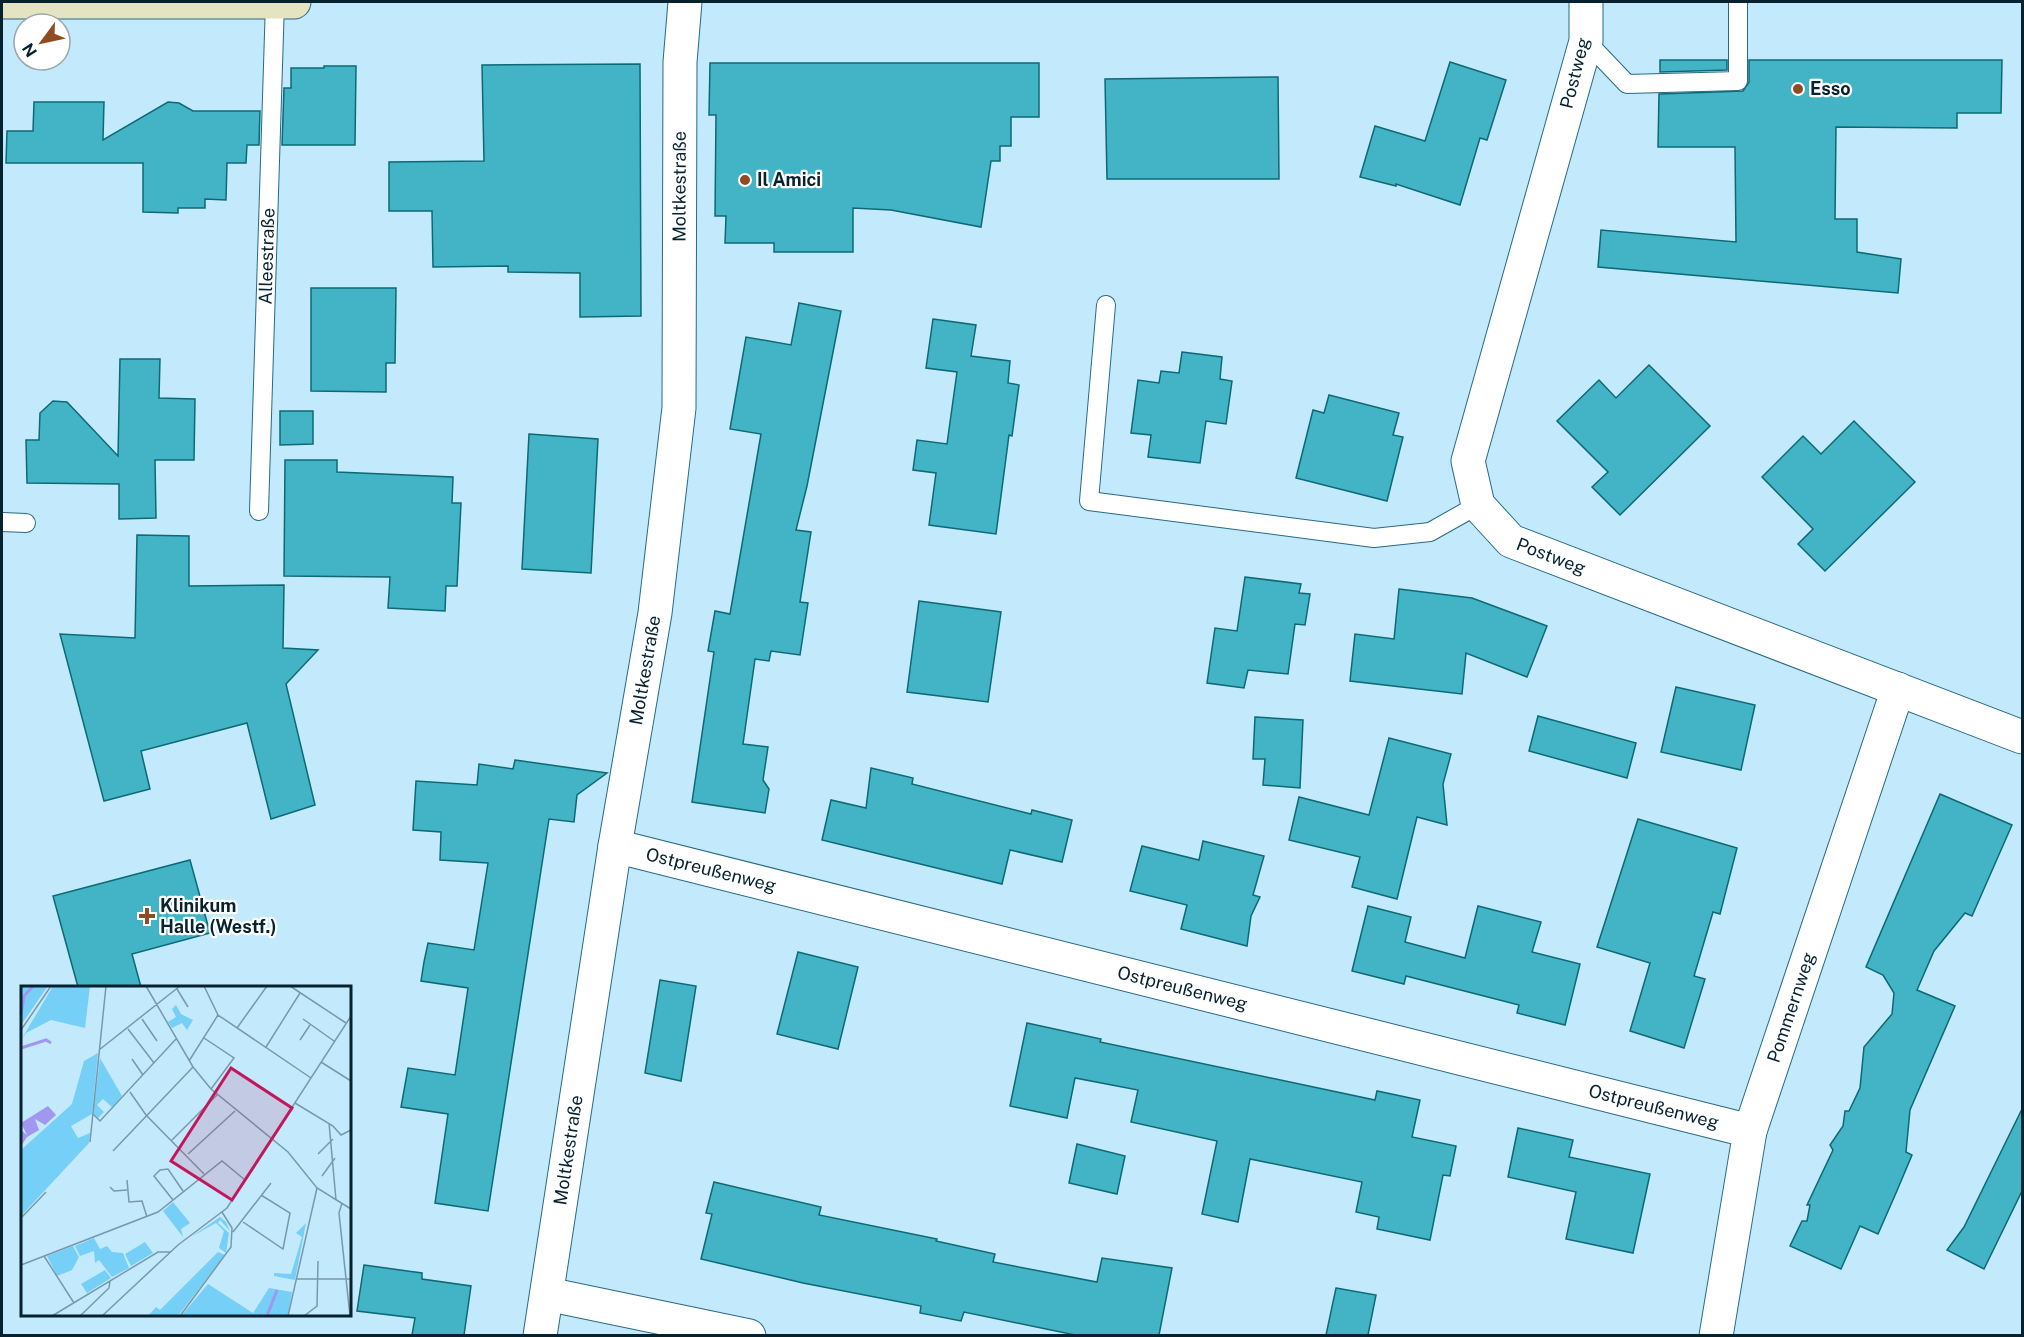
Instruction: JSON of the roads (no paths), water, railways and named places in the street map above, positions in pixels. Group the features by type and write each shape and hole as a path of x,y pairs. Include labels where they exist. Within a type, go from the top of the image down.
{"street":[{"path":"2,2 294,2"},
{"name":"Moltkestraße","path":"540,1335 615,846 655,613 679,408 680,62 686,2"},
{"name":"Postweg","path":"1586,2 1586,41 1468,461 1478,505 1511,541 2022,737"},
{"name":"Pommernweg","path":"1716,1335 1750,1131 1898,689"},
{"name":"Ostpreußenweg","path":"615,846 1750,1131"},
{"path":"547,1294 749,1335"}],"lane":[{"name":"Alleestraße","path":"259,511 275,2"},
{"path":"1586,41 1627,84 1738,81 1738,2"},
{"path":"1106,305 1089,501 1374,538 1430,532 1478,505"},
{"path":"2,522 26,523"}],"place":[{"name":"Esso","path":"1798,89"},
{"name":"Il Amici","path":"745,180"},
{"name":"Klinikum Halle (Westf.)","path":"147,916"}]}
